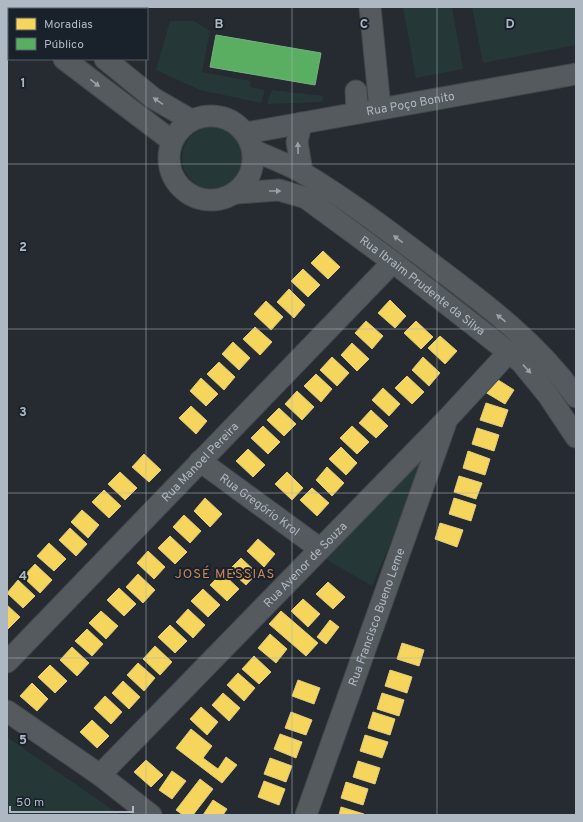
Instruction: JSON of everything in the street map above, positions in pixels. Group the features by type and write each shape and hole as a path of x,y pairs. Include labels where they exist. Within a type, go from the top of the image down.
{"street":[{"path":"370,7 380,108"},
{"path":"65,60 172,141"},
{"path":"106,60 153,98 191,120"},
{"name":"Rua Poço Bonito","path":"250,142 301,123 576,74"},
{"path":"356,91 357,112"},
{"path":"203,116 215,116 227,119 237,124 250,142 252,171 246,183 236,193 224,199 210,201 196,198 184,192 175,181 170,169 169,155 172,141 180,129 191,120 203,116"},
{"path":"301,123 297,142 302,172"},
{"name":"Rua Ibraim Prudente da Silva","path":"250,142 302,172 357,208 468,291 520,334 544,357 558,372 576,397"},
{"name":"Rua Ibraim Prudente da Silva","path":"236,193 279,190 306,198 393,262 509,352 535,378 576,437"},
{"name":"Rua Manoel Pereira","path":"7,662 393,262"},
{"name":"Rua Avenor de Souza","path":"100,775 319,548 447,419 509,352"},
{"name":"Rua Francisco Bueno Leme","path":"306,815 447,419"},
{"name":"Rua Gregório Krol","path":"200,461 319,548"},
{"path":"7,711 100,775 151,815"}],"green space":[{"path":"403,7 452,7 463,69 416,78"},
{"path":"472,7 576,7 576,45 483,63"},
{"path":"170,21 194,21 210,31 202,72 251,81 250,87 265,90 261,103 200,90 156,70"},
{"path":"272,90 323,96 322,102 267,104"},
{"path":"207,127 219,127 235,136 242,146 244,158 242,170 235,180 219,189 207,189 196,184 187,175 182,164 182,152 187,141 196,132"},
{"path":"418,454 426,460 372,586 324,558"},
{"path":"7,737 120,815 7,815"}],"building: Moradias":[{"path":"323,251 340,267 328,279 311,263"},
{"path":"303,269 320,285 308,297 291,281"},
{"path":"289,289 305,305 294,318 277,302"},
{"path":"390,300 406,316 395,328 378,313"},
{"path":"266,301 283,317 271,330 254,314"},
{"path":"366,321 383,336 372,349 355,333"},
{"path":"416,321 433,337 421,349 404,333"},
{"path":"255,327 272,342 260,355 243,339"},
{"path":"440,336 457,351 445,364 428,348"},
{"path":"233,342 250,358 239,370 222,354"},
{"path":"352,343 369,359 357,371 341,355"},
{"path":"332,357 349,373 337,386 320,370"},
{"path":"423,357 440,373 429,386 412,370"},
{"path":"219,362 235,377 224,390 207,374"},
{"path":"316,374 332,389 321,402 304,386"},
{"path":"407,376 424,392 412,404 395,388"},
{"path":"201,378 218,394 206,406 190,391"},
{"path":"495,378 514,390 505,404 485,392"},
{"path":"383,388 400,404 389,416 372,400"},
{"path":"297,391 314,407 302,420 285,404"},
{"path":"486,403 508,410 502,427 480,420"},
{"path":"191,406 207,421 196,434 179,418"},
{"path":"279,408 296,424 284,436 267,420"},
{"path":"371,410 388,426 376,438 359,423"},
{"path":"263,426 280,442 268,454 251,438"},
{"path":"352,426 369,442 357,454 340,438"},
{"path":"477,428 499,435 494,451 472,444"},
{"path":"341,447 357,463 346,475 329,459"},
{"path":"248,449 265,465 253,477 236,461"},
{"path":"468,451 490,459 485,475 463,468"},
{"path":"144,454 161,470 149,482 132,467"},
{"path":"327,467 344,483 332,496 316,480"},
{"path":"120,472 137,488 125,500 108,484"},
{"path":"287,472 303,488 292,500 275,484"},
{"path":"459,476 482,483 476,499 454,492"},
{"path":"312,488 329,503 317,516 300,500"},
{"path":"104,490 121,506 109,518 92,502"},
{"path":"205,498 222,514 210,527 194,511"},
{"path":"454,498 476,505 471,521 449,514"},
{"path":"82,510 99,525 88,538 71,522"},
{"path":"184,515 201,531 190,543 173,527"},
{"path":"440,523 463,530 457,547 435,539"},
{"path":"70,528 87,544 76,556 59,540"},
{"path":"170,536 187,552 175,564 158,548"},
{"path":"258,539 275,554 264,567 247,551"},
{"path":"49,543 66,559 54,571 37,556"},
{"path":"148,551 165,567 154,579 137,563"},
{"path":"241,558 257,573 246,585 229,570"},
{"path":"35,564 52,580 40,593 23,577"},
{"path":"222,573 239,589 227,601 210,585"},
{"path":"138,574 155,590 143,603 126,587"},
{"path":"18,580 35,596 23,608 7,593"},
{"path":"328,582 345,597 333,609 316,594"},
{"path":"119,588 136,604 124,616 107,600"},
{"path":"203,589 220,605 208,617 191,601"},
{"path":"303,599 320,614 308,627 291,611"},
{"path":"7,605 20,617 8,629 7,628"},
{"path":"188,609 205,625 193,638 176,622"},
{"path":"101,611 118,626 106,639 89,623"},
{"path":"281,611 318,643 306,656 269,624"},
{"path":"330,620 339,627 326,644 317,637"},
{"path":"170,625 187,641 175,653 158,637"},
{"path":"87,629 103,644 92,656 75,641"},
{"path":"270,634 287,649 276,663 258,648"},
{"path":"402,643 424,650 419,666 397,659"},
{"path":"155,646 172,662 160,675 143,659"},
{"path":"72,647 89,663 77,676 60,660"},
{"path":"254,656 271,672 259,684 242,669"},
{"path":"138,663 155,678 144,691 127,675"},
{"path":"50,665 67,681 55,693 38,677"},
{"path":"390,670 412,677 407,693 385,686"},
{"path":"238,673 255,688 244,701 227,685"},
{"path":"298,680 320,688 314,704 292,696"},
{"path":"123,681 140,697 129,709 112,693"},
{"path":"32,683 48,699 37,711 20,696"},
{"path":"223,693 240,708 229,721 212,705"},
{"path":"382,693 404,700 399,716 377,709"},
{"path":"105,696 122,712 111,724 94,708"},
{"path":"201,707 218,722 207,735 190,719"},
{"path":"291,712 312,720 306,735 285,728"},
{"path":"373,712 395,719 390,735 368,728"},
{"path":"92,720 109,736 97,748 80,732"},
{"path":"191,729 212,746 203,758 218,769 226,757 237,765 222,783 176,748"},
{"path":"280,734 302,742 296,758 274,749"},
{"path":"365,735 388,742 382,758 360,751"},
{"path":"270,758 292,766 286,782 264,774"},
{"path":"146,760 163,775 151,787 134,772"},
{"path":"358,761 380,768 375,784 353,777"},
{"path":"172,771 186,781 172,799 159,790"},
{"path":"200,779 213,789 193,815 183,815 176,810"},
{"path":"264,781 285,789 279,805 258,797"},
{"path":"346,782 368,789 363,805 341,798"},
{"path":"213,800 227,809 223,815 203,815"},
{"path":"341,807 364,814 339,815"}],"building: Público":[{"path":"216,35 321,53 315,85 210,67"}],"district":[{"name":"JOSÉ MESSIAS","path":"225,573"}]}
